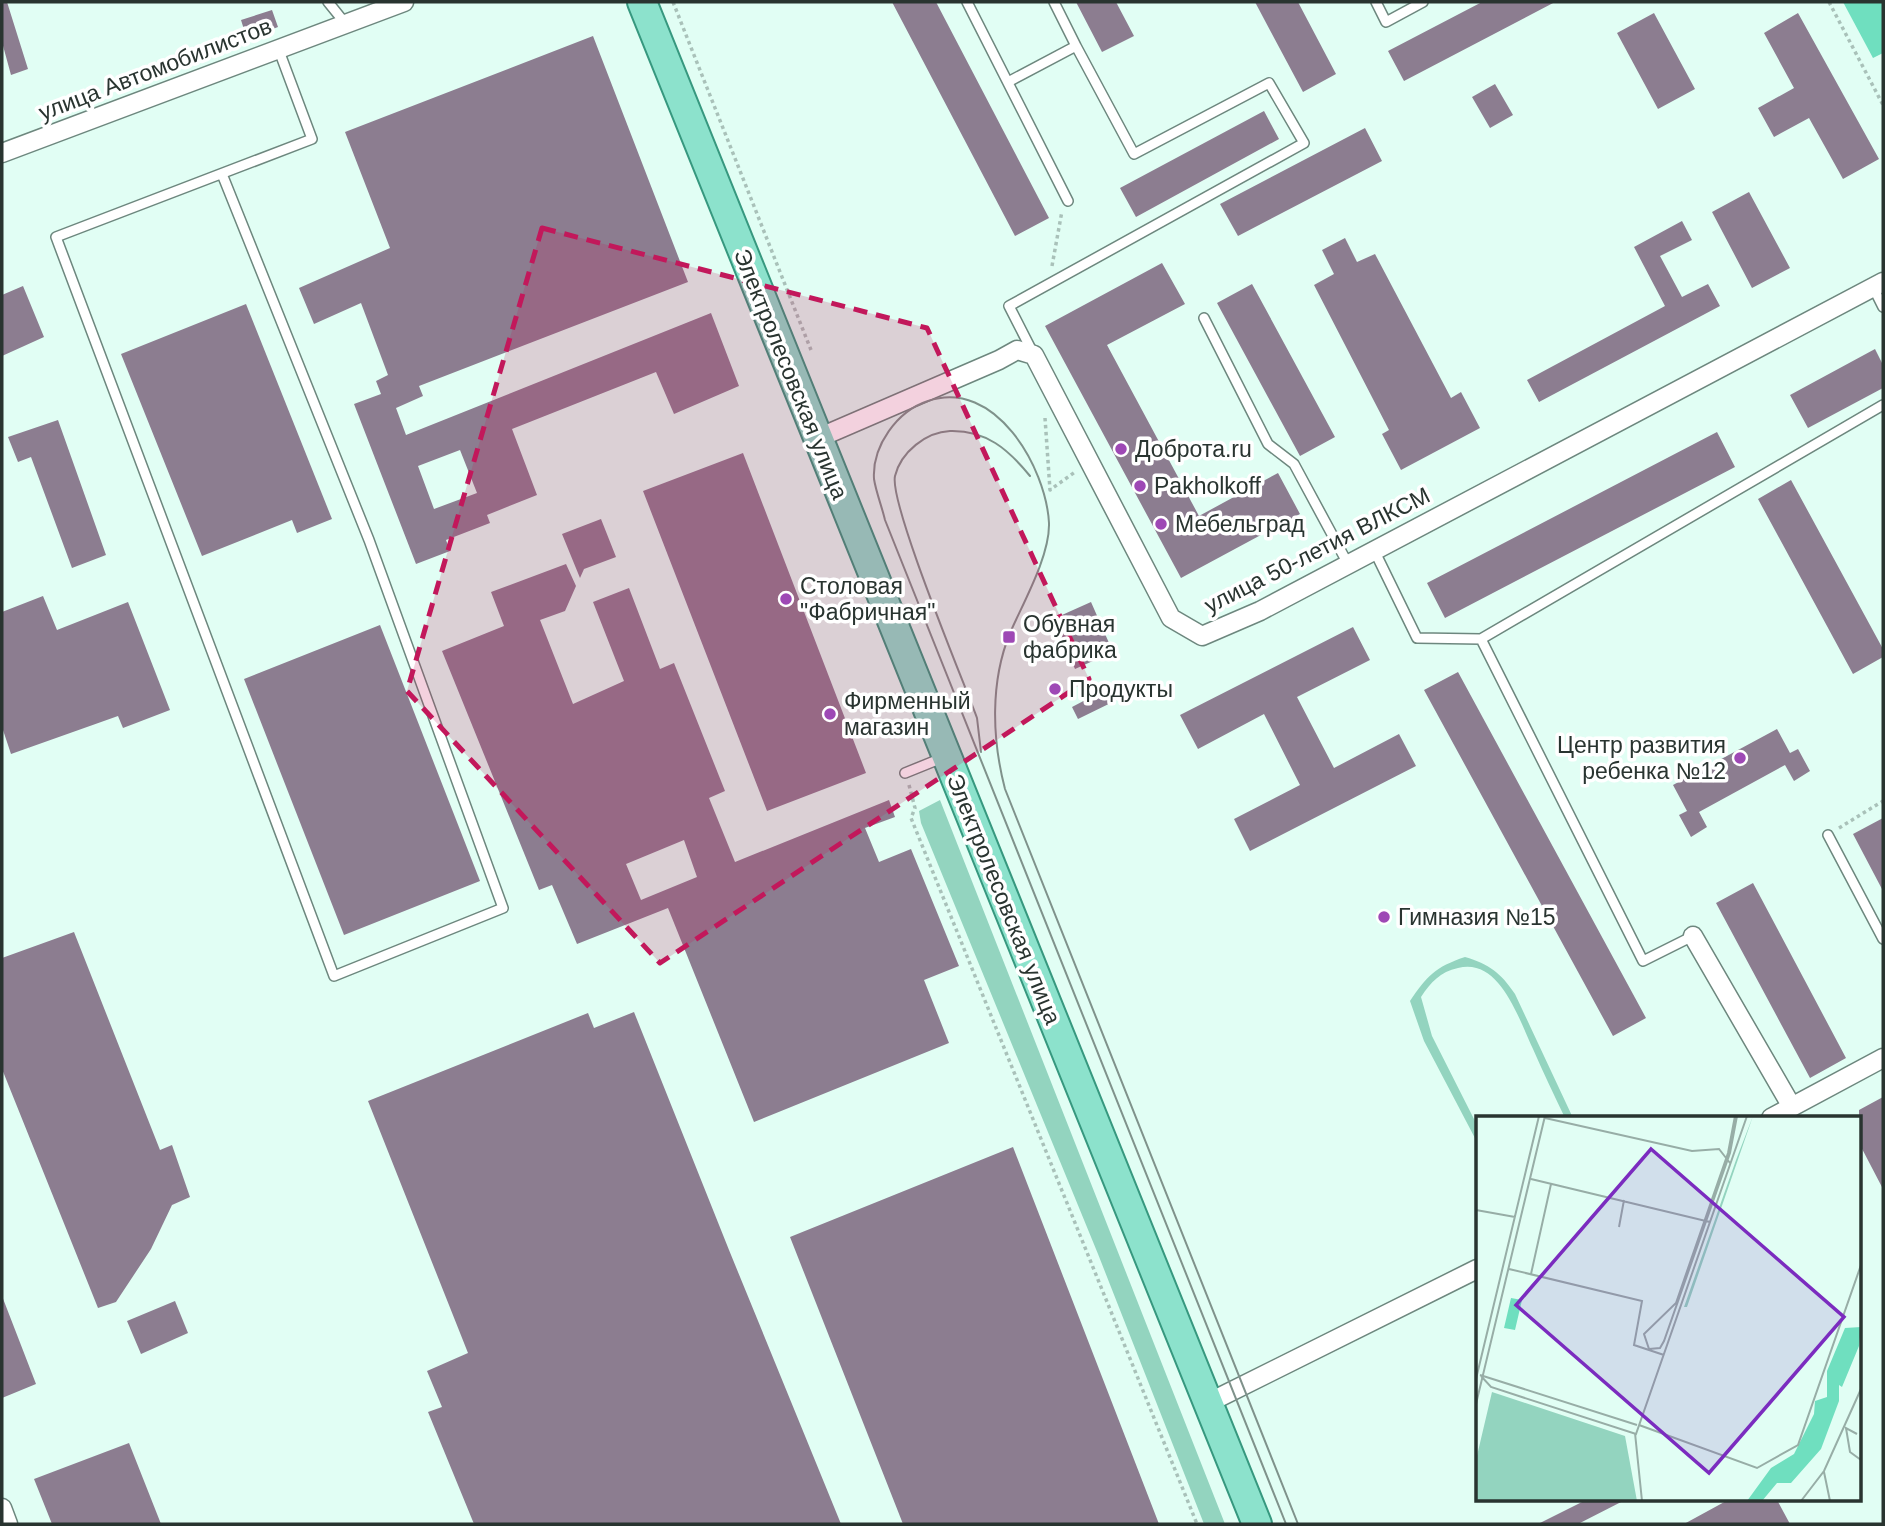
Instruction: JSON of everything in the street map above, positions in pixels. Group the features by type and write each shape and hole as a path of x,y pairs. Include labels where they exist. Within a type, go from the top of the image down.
{"main road":[{"name":"Электролесовская улица","path":"642,2 816,439 1257,1524"}],"street":[{"name":"улица Автомобилистов","path":"2,153 404,2"},
{"name":"улица 50-летия ВЛКСМ","path":"1034,355 1171,618 1202,636 1260,611 1878,284"},
{"path":"816,439 1017,350 1034,355"},
{"path":"1693,936 1791,1107"},
{"path":"1775,1116 1883,1058"},
{"path":"1208,1403 1476,1269"},
{"path":"2,1508 8,1524"}],"lane":[{"path":"328,2 345,23"},
{"path":"967,2 1068,201"},
{"path":"1034,355 1009,306 1304,143 1269,83 1135,154 1054,2"},
{"path":"1376,2 1386,22 1423,2"},
{"path":"1008,82 1076,46"},
{"path":"222,174 369,540 503,908 334,976 56,237 312,139 278,48"},
{"path":"1878,284 1883,307"},
{"path":"1204,318 1268,444 1294,464 1348,564"},
{"path":"1374,550 1417,638 1481,639 1883,405"},
{"path":"1481,639 1643,961 1693,936"},
{"path":"905,773 946,756"},
{"path":"1828,835 1883,939"}],"path":[{"path":"673,2 811,350"},
{"path":"1829,2 1883,105"},
{"path":"1055,391 1044,404 1049,490 1090,461"},
{"path":"905,773 915,808 911,818 1197,1524"},
{"path":"1828,835 1883,801"}],"highlighted area":[{"path":"542,228 927,328 1089,679 660,963 407,691"}],"green space":[{"path":"1843,2 1883,2 1883,53 1873,58"},
{"path":"940,800 1225,1524 1204,1524 1098,1254 921,823 919,811"},
{"path":"1465,957 1494,970 1505,980 1515,994 1572,1116 1564,1116 1506,993 1485,972 1473,967 1458,968 1436,978 1421,997 1432,1036 1476,1123 1476,1140 1424,1041 1410,1001 1433,973"}],"building":[{"path":"2,2 7,2 28,69 11,75 2,42"},
{"path":"892,2 936,2 1049,218 1015,236"},
{"path":"1076,2 1116,2 1134,36 1102,52"},
{"path":"1255,2 1298,2 1336,74 1303,92"},
{"path":"1482,2 1555,2 1404,81 1388,51"},
{"path":"272,10 278,27 247,39 241,20"},
{"path":"1654,13 1695,89 1658,109 1617,33"},
{"path":"1798,13 1879,159 1843,179 1809,118 1774,137 1758,108 1794,88 1764,33"},
{"path":"593,36 688,282 419,386 423,396 396,408 406,435 711,313 739,386 674,414 656,372 512,429 537,495 487,515 490,523 446,540 450,551 416,564 354,404 381,394 376,381 388,375 361,303 314,324 299,288 390,248 345,132","holes":["460,450 477,493 434,509 418,466"]},
{"path":"1495,84 1513,115 1490,128 1472,97"},
{"path":"1264,111 1279,139 1136,217 1120,188"},
{"path":"1365,128 1382,161 1238,236 1220,204"},
{"path":"1749,192 1790,268 1752,288 1712,212"},
{"path":"1682,221 1692,240 1660,256 1682,297 1708,284 1720,306 1539,402 1527,380 1665,306 1634,247"},
{"path":"1345,238 1357,262 1375,254 1451,398 1461,392 1480,428 1401,470 1382,434 1389,430 1314,285 1334,274 1322,250"},
{"path":"1162,263 1185,304 1107,345 1199,516 1278,473 1300,514 1181,578 1045,326"},
{"path":"1252,284 1335,437 1300,456 1217,303"},
{"path":"23,286 44,337 2,356 2,295"},
{"path":"246,304 332,519 297,533 292,520 202,556 121,354"},
{"path":"1875,349 1883,365 1883,388 1808,428 1790,395"},
{"path":"58,420 106,555 72,568 31,457 18,462 8,437"},
{"path":"1717,432 1735,467 1445,618 1427,583"},
{"path":"743,453 866,773 767,811 643,491"},
{"path":"1791,480 1883,649 1883,657 1853,674 1758,499"},
{"path":"601,519 616,557 584,569 580,578 562,534"},
{"path":"566,564 576,586 565,611 540,620 573,704 624,681 593,602 629,588 660,669 674,663 725,791 709,798 735,862 889,800 895,817 865,828 879,862 911,849 959,966 924,980 949,1043 754,1122 668,908 577,944 552,885 539,890 442,651 504,626 491,592","holes":["684,840 697,877 641,900 626,864"]},
{"path":"43,596 57,630 128,602 170,710 123,728 118,716 11,754 2,727 2,612"},
{"path":"1091,602 1113,652 1075,669 1053,619"},
{"path":"380,625 480,881 344,935 244,679"},
{"path":"1353,627 1370,660 1297,697 1334,768 1399,734 1416,766 1250,851 1234,819 1300,785 1264,714 1198,749 1180,715"},
{"path":"1458,672 1646,1018 1613,1036 1424,690"},
{"path":"1116,684 1123,697 1078,719 1072,707"},
{"path":"1777,729 1790,753 1798,749 1810,771 1794,781 1785,765 1699,812 1707,827 1691,837 1679,815 1687,811 1673,785"},
{"path":"1883,818 1883,891 1853,834"},
{"path":"1753,883 1846,1058 1810,1078 1716,903"},
{"path":"74,932 160,1150 172,1145 190,1197 172,1205 151,1249 116,1302 98,1308 2,1069 2,958"},
{"path":"634,1012 841,1524 474,1524 428,1412 442,1407 427,1371 468,1353 368,1101 588,1013 594,1028"},
{"path":"1883,1097 1883,1189 1860,1145 1859,1110"},
{"path":"1013,1147 1159,1524 903,1524 790,1237"},
{"path":"2,1296 36,1384 2,1398"},
{"path":"175,1301 188,1333 141,1354 127,1321"},
{"path":"129,1443 161,1524 52,1524 34,1479"},
{"path":"1582,1502 1621,1502 1578,1524 1538,1524"},
{"path":"1724,1502 1778,1502 1790,1524 1684,1524"}],"tram line":[{"path":"1286,1524 885,520 874,479 877,454 897,421 928,401 952,397 975,402 995,415 1012,432 1027,454 1046,501 1049,523 1045,550 1010,633 996,691 997,750 1005,789 1298,1524"},
{"path":"981,752 977,718 903,520 895,476 903,459 916,445 932,435 950,431 975,434 995,443 1013,457 1030,476"}],"place":[{"name":"Доброта.ru","path":"1121,449"},
{"name":"Pakholkoff","path":"1140,486"},
{"name":"Мебельград","path":"1161,524"},
{"name":"Столовая \"Фабричная\"","path":"786,599"},
{"name":"Обувная фабрика","path":"1009,637"},
{"name":"Продукты","path":"1055,689"},
{"name":"Фирменный магазин","path":"830,714"},
{"name":"Центр развития ребенка №12","path":"1740,758"},
{"name":"Гимназия №15","path":"1384,917"}]}
